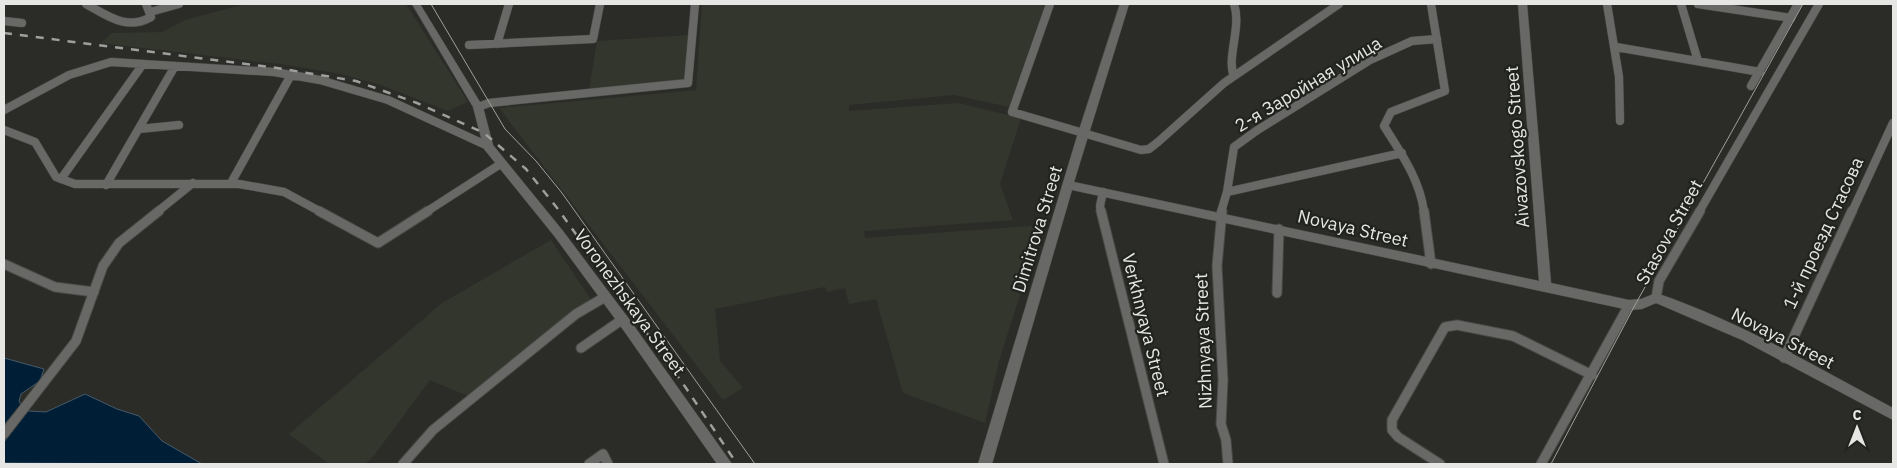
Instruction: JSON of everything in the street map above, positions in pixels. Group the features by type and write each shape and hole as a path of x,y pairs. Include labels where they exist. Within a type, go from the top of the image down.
{"street":[{"path":"86,4 125,24 144,22 151,17 146,4"},
{"path":"150,12 179,4"},
{"name":"Voronezhskaya Street","path":"416,4 478,107 488,146 559,234 623,319 725,464"},
{"path":"497,44 509,4"},
{"path":"469,45 593,39 600,4"},
{"path":"478,107 489,103 688,83 695,4"},
{"path":"1050,4 1012,112 1141,150 1150,149 1224,83 1339,4"},
{"name":"Dimitrova Street","path":"985,464 1083,133 1124,4"},
{"path":"1234,4 1236,10 1236,37 1230,69 1234,76"},
{"path":"1431,4 1445,92 1391,112 1384,126 1411,170 1423,202 1431,264"},
{"name":"Aivazovskogo Street","path":"1523,4 1545,288"},
{"path":"1607,4 1616,47 1621,105 1620,121"},
{"path":"1681,4 1698,61"},
{"path":"1698,4 1791,18"},
{"path":"1751,86 1798,4"},
{"name":"Stasova Street","path":"1541,464 1592,375 1629,305 1642,304 1656,298 1659,281 1819,4"},
{"path":"4,21 22,23"},
{"name":"2-я Заройная улица","path":"1220,216 1227,192 1234,148 1256,131 1370,60 1412,41 1437,39"},
{"path":"1616,47 1760,72"},
{"path":"4,110 75,74 98,64 111,62 274,72 320,80 372,94 488,146"},
{"path":"61,179 144,64"},
{"path":"106,185 175,66"},
{"path":"231,183 292,75"},
{"name":"1-й проезд Стасова","path":"1784,358 1893,123"},
{"path":"139,129 179,125"},
{"path":"4,130 35,142 56,177 74,184 231,183 284,192 378,243 502,163"},
{"path":"1227,192 1402,153"},
{"path":"4,434 76,341 103,266 119,243 193,183"},
{"name":"Novaya Street","path":"1069,185 1629,305"},
{"name":"Verkhnyaya Street","path":"1103,192 1100,206 1164,464"},
{"name":"Nizhnyaya Street","path":"1220,216 1217,266 1224,380 1221,424 1226,440 1228,464"},
{"path":"1277,293 1279,229"},
{"path":"4,264 55,287 94,292"},
{"path":"403,464 433,430 576,314 605,296"},
{"name":"Novaya Street","path":"1656,298 1673,304 1784,358 1893,414"},
{"path":"581,348 623,319"},
{"path":"1440,464 1398,437 1392,430 1392,420 1445,327 1457,325 1513,336 1592,375"},
{"path":"589,464 603,454 608,464"}],"shaded area":[{"path":"245,4 406,4 468,102 448,111 381,85 341,74 280,64 101,43 112,33 162,32 185,20"},
{"path":"702,4 1045,4 1009,107 954,95 849,105 849,111 958,103 1021,118 1000,184 1013,220 864,231 865,238 1031,226 1039,235 999,361 985,423 903,393 876,299 849,304 845,288 827,292 825,287 715,309 720,361 743,388 723,400 499,108 696,90"},
{"path":"689,35 685,80 589,90 597,41"},
{"path":"551,240 592,301 468,396 430,380 373,457 365,464 329,464 289,434 442,303"}],"water":[{"path":"4,358 44,369 40,381 21,394 19,401 21,405 4,425"},
{"path":"85,394 117,409 139,416 162,441 202,464 4,463 4,442 28,411 46,412"}],"tram line":[{"path":"431,4 505,129 536,161 562,193 755,464"},
{"path":"1551,464 1635,305 1803,4"}],"railway":[{"path":"4,33 277,68 356,81 417,103 484,133 526,169 558,209 686,388 737,464"}]}
